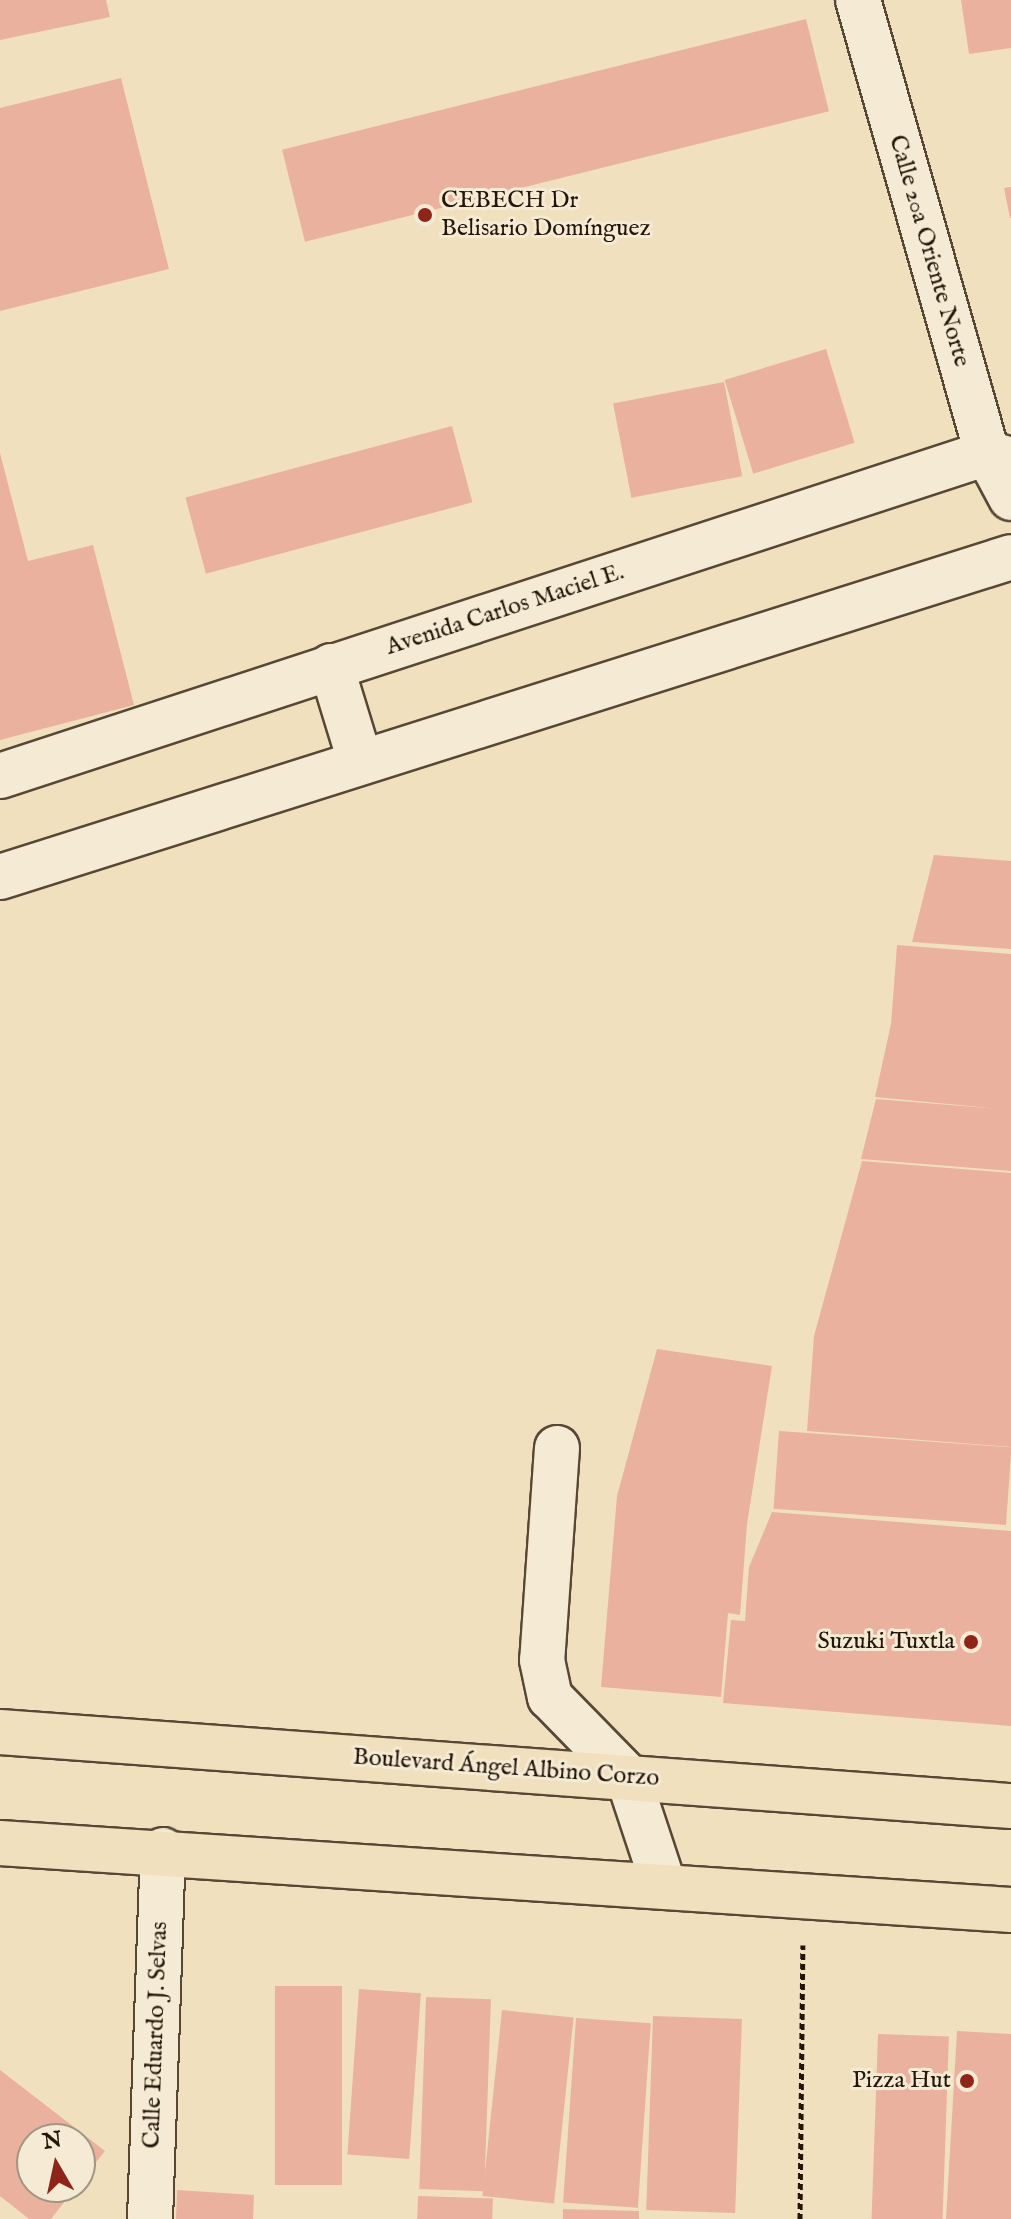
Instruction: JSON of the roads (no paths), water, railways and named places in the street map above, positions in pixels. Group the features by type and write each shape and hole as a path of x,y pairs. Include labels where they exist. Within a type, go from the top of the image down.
{"main road":[{"name":"Boulevard Ángel Albino Corzo","path":"0,1732 1011,1806"},
{"path":"0,1843 163,1850 1011,1910"}],"street":[{"name":"Calle 20a Oriente Norte","path":"858,0 1011,498"},
{"name":"Avenida Carlos Maciel E.","path":"0,776 331,666 999,457"},
{"path":"0,877 1011,557"},
{"path":"331,666 360,761"},
{"path":"557,1448 542,1660 550,1697 628,1777 664,1886"},
{"name":"Calle Eduardo J. Selvas","path":"150,2219 163,1850"}],"place":[{"name":"CEBECH Dr Belisario Domínguez","path":"425,215"},
{"name":"Suzuki Tuxtla","path":"971,1642"},
{"name":"Pizza Hut","path":"967,2081"}]}
